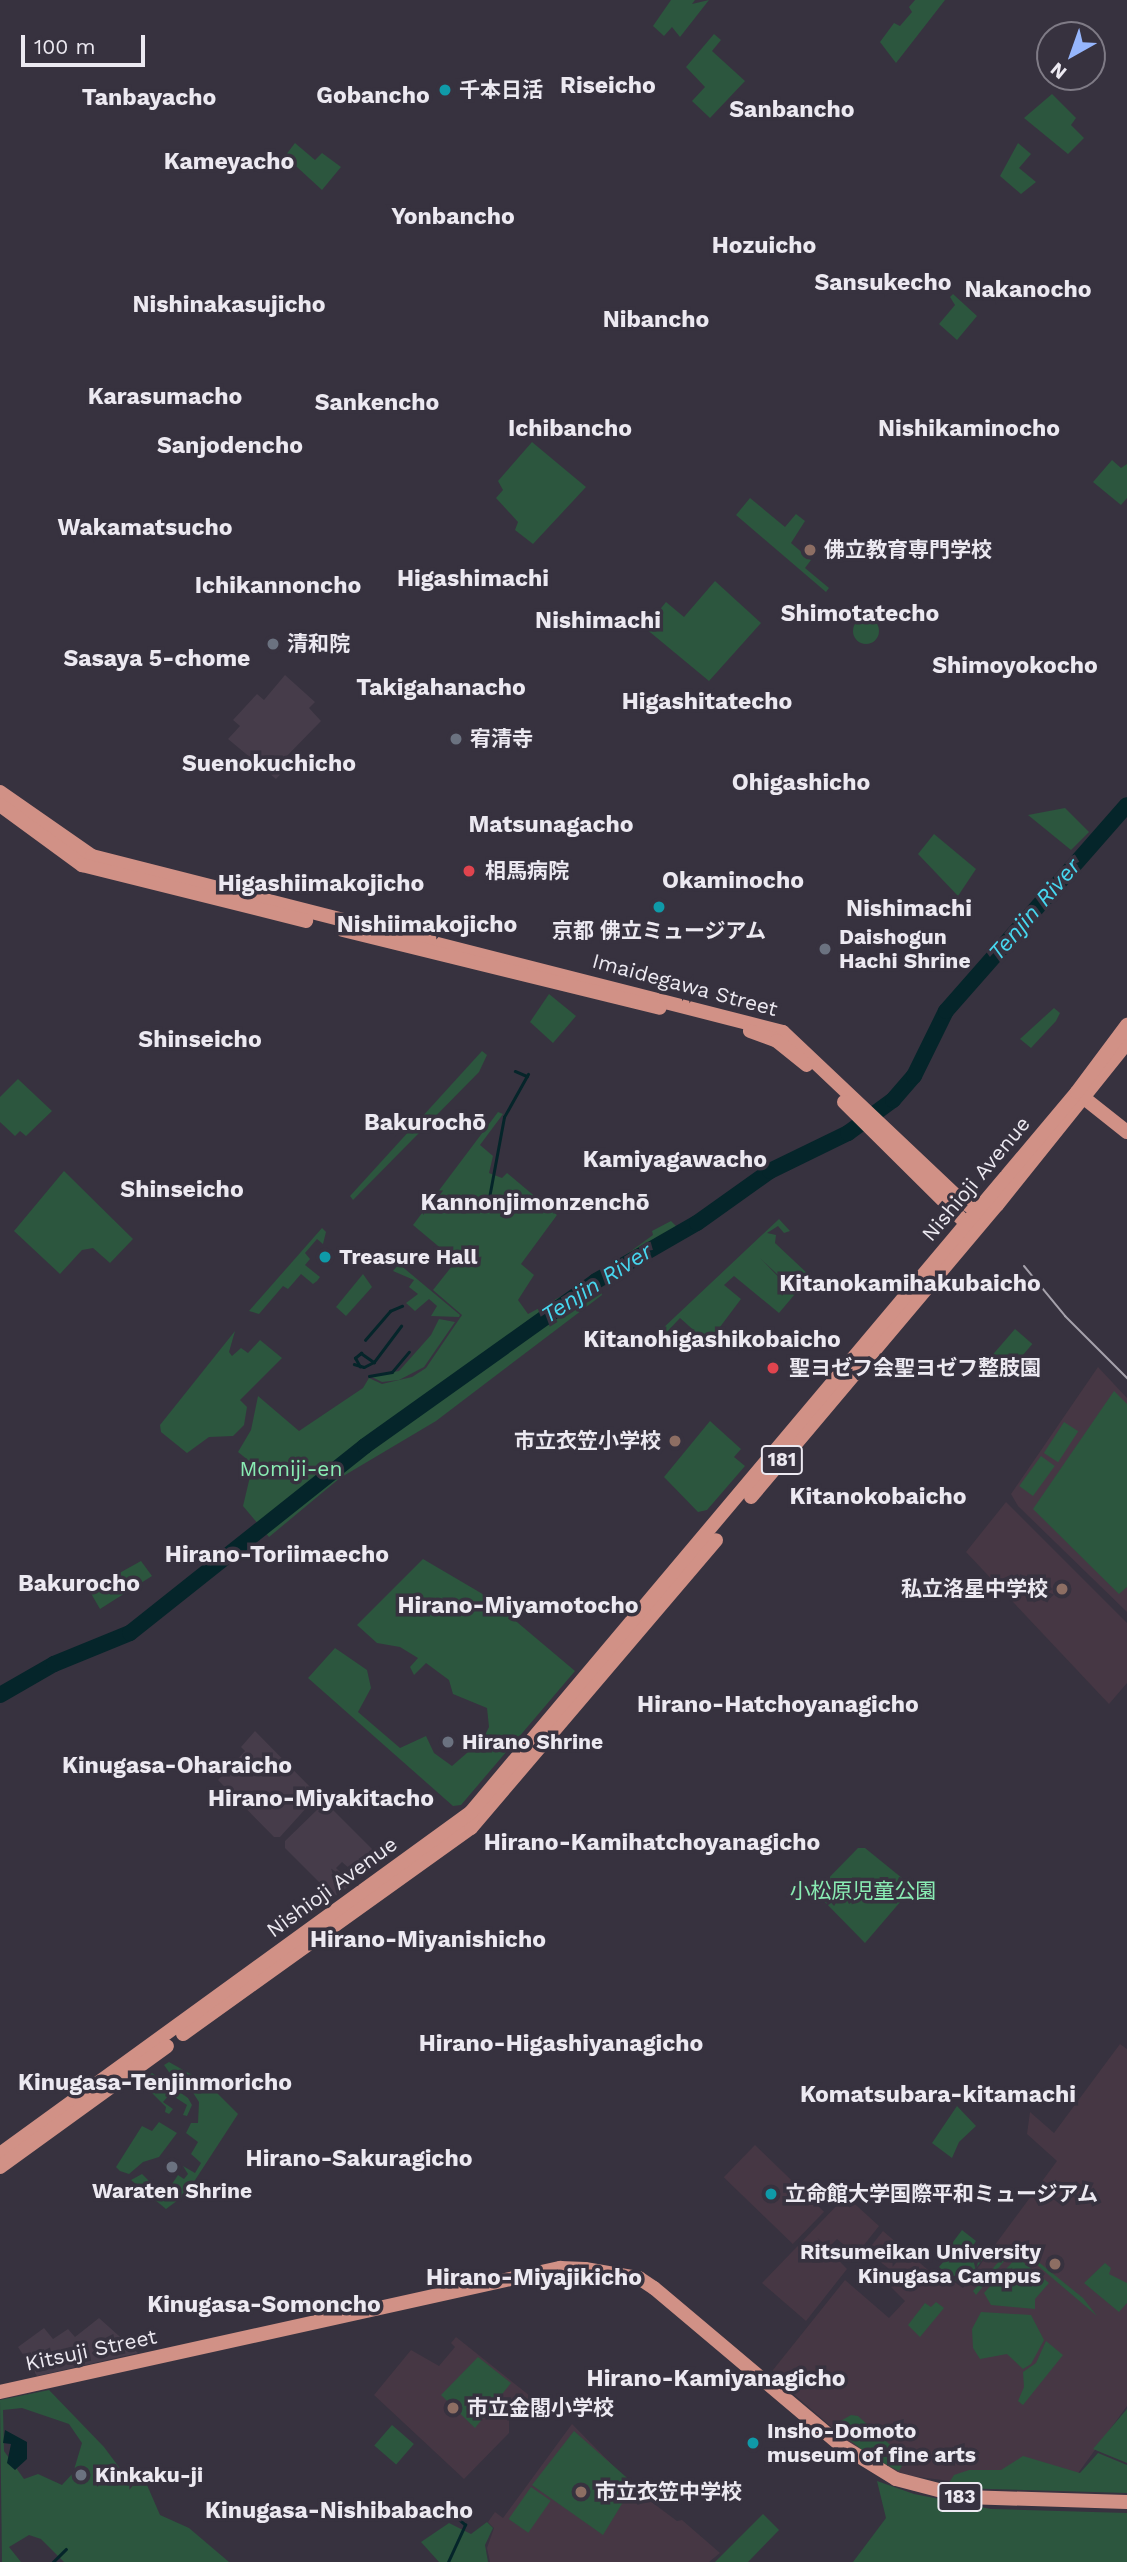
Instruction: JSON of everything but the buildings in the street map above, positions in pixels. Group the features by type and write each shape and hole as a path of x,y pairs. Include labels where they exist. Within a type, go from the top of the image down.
{"main road":[{"name":"Imaidegawa Street","path":"0,792 92,856 777,1030 795,1040 970,1227"},
{"name":"Imaidegawa Street","path":"0,805 82,864 762,1035 797,1055 868,1119 982,1214"},
{"name":"Nishioji Avenue","path":"1081,1095 1127,1026"},
{"name":"Nishioji Avenue","path":"0,2154 471,1812 1127,1042"},
{"path":"1081,1095 1127,1132"},
{"name":"Nishioji Avenue","path":"0,2167 437,1854 485,1815 970,1227"},
{"name":"Kitsuji Street","path":"0,2392 560,2267 585,2269 639,2278 654,2288 839,2444 896,2479 965,2497 1127,2502"}],"shaded area":[{"path":"285,675 315,702 309,708 321,721 285,758 291,763 276,779 228,739 240,726 233,720 257,694 264,700"},
{"path":"1098,1367 1127,1398 1127,1612 1018,1506 1011,1494"},
{"path":"1006,1502 1127,1623 1127,1683 1109,1704 966,1552"},
{"path":"255,1731 318,1795 280,1837 274,1837 218,1780 245,1751 241,1747"},
{"path":"321,1806 329,1806 384,1861 360,1878 342,1862 336,1868 352,1884 334,1897 285,1848 285,1841"},
{"name":"Ritsumeikan University Kinugasa Campus","path":"1120,2044 1127,2049 1127,2406 1076,2476 950,2481 903,2475 866,2457 774,2377 773,2370 845,2280 889,2318 905,2301 891,2287 899,2277 867,2251 883,2231 935,2276 940,2272 963,2288 1057,2161 1027,2134 1030,2112 1054,2133"},
{"name":"立命館大学国際平和ミュージアム","path":"755,2145 824,2212 793,2244 724,2177"},
{"path":"846,2196 879,2226 856,2255 837,2239 829,2247 817,2238 847,2269 806,2321 762,2283"},
{"path":"99,2318 138,2353 37,2376 18,2347 44,2328 53,2339 68,2329 75,2337"},
{"name":"市立金閣小学校","path":"456,2337 530,2396 509,2420 509,2433 464,2479 374,2395 411,2350 439,2366 455,2347 451,2343"},
{"name":"市立衣笠中学校","path":"572,2424 642,2495 677,2521 682,2520 720,2553 709,2562 490,2562 487,2548 494,2528 488,2522 495,2512 503,2518"},
{"path":"5,2430 27,2442 27,2459 15,2470 7,2463 11,2444 3,2443"}],"green space":[{"path":"671,0 695,0 692,4 709,0 680,37 672,27 664,36 653,26"},
{"path":"915,0 945,0 896,63 880,42 894,23 900,26 912,12 909,7"},
{"path":"714,34 721,40 712,51 745,81 710,118 692,101 705,87 686,67"},
{"path":"1052,94 1076,118 1071,125 1084,138 1068,154 1024,118"},
{"path":"295,143 315,160 322,153 341,167 322,190 285,156"},
{"path":"1018,143 1031,154 1019,168 1036,182 1021,194 1000,176"},
{"path":"953,294 977,316 957,340 939,324 955,305 950,297"},
{"path":"532,442 586,487 533,544 515,530 518,522 496,498 503,490 498,481"},
{"path":"1112,460 1121,468 1127,464 1127,498 1121,505 1093,482"},
{"path":"750,498 785,527 796,514 805,521 791,543 811,560 805,568 829,588 826,592 736,515"},
{"path":"715,581 761,623 709,681 645,628 666,602 684,617"},
{"path":"866,618 875,622 879,631 875,640 866,644 857,640 853,631 857,622"},
{"path":"1065,808 1089,832 1071,850 1028,815"},
{"path":"934,834 976,869 958,896 918,854"},
{"path":"549,994 576,1016 553,1043 530,1022"},
{"path":"1054,1008 1060,1013 1056,1021 1031,1048 1020,1039"},
{"path":"482,1051 487,1055 479,1072 353,1200 350,1196"},
{"path":"18,1079 52,1111 26,1136 20,1131 15,1136 0,1122 0,1097"},
{"name":"Momiji-en","path":"498,1112 503,1114 480,1145 493,1156 489,1173 502,1178 507,1173 557,1215 521,1264 534,1275 518,1300 528,1314 590,1281 653,1235 652,1231 671,1221 676,1226 684,1225 598,1277 602,1295 436,1421 340,1478 269,1537 243,1506 253,1464 238,1452 251,1430 258,1396 299,1431 363,1388 369,1378 382,1384 412,1377 426,1368 462,1315 433,1290 456,1261 413,1225"},
{"path":"64,1171 133,1239 110,1263 93,1248 82,1250 60,1274 14,1231"},
{"path":"779,1219 790,1231 784,1233 778,1226 767,1233 776,1235 775,1243 808,1274 793,1289 760,1258 795,1294 779,1313 734,1276 724,1285 741,1299 708,1343 680,1318 665,1334 661,1330"},
{"path":"322,1228 326,1232 323,1244 317,1239 305,1253 310,1259 305,1265 320,1277 317,1281 313,1284 301,1274 288,1289 283,1286 259,1314 249,1311"},
{"path":"399,1264 460,1315 459,1317 431,1316 437,1306 429,1299 415,1311 406,1303 418,1294 409,1287 414,1280 393,1271"},
{"path":"363,1274 372,1287 346,1316 336,1307"},
{"path":"439,1319 455,1322 424,1367 399,1380 382,1382 370,1376 399,1371 431,1335"},
{"path":"1015,1329 1032,1344 1003,1377 986,1362"},
{"path":"235,1331 229,1352 232,1356 241,1348 248,1353 260,1340 282,1358 240,1400 247,1407 244,1425 233,1436 209,1437 187,1453 161,1432 160,1425"},
{"path":"1114,1391 1127,1404 1127,1587 1119,1594 1033,1509"},
{"path":"710,1421 741,1449 734,1457 745,1466 707,1510 698,1512 664,1477"},
{"path":"1064,1422 1078,1431 1058,1462 1044,1453"},
{"path":"1041,1456 1055,1466 1033,1496 1019,1486"},
{"name":"Hirano Shrine","path":"423,1559 486,1596 575,1671 461,1805 453,1806 308,1678 335,1648 367,1670 371,1688 358,1712 400,1748 426,1736 434,1753 452,1766 483,1739 489,1727 487,1708 453,1694 449,1680 426,1663 414,1675 410,1667 418,1658 400,1647 377,1643 357,1625"},
{"path":"141,1561 152,1576 100,1609 89,1590"},
{"name":"小松原児童公園","path":"858,1848 865,1848 913,1887 865,1943 815,1892"},
{"path":"169,2062 208,2084 238,2114 186,2194 166,2209 131,2180 142,2174 164,2196 178,2175 184,2179 188,2174 183,2166 195,2173 201,2163 191,2154 198,2142 186,2133 191,2123 198,2123 199,2102 190,2088 176,2082 164,2065"},
{"path":"152,2073 188,2098 192,2105 187,2116 183,2115 187,2105 170,2094 163,2102 173,2109 169,2114 165,2112 166,2107 141,2082"},
{"path":"957,2106 976,2126 959,2142 952,2158 932,2143"},
{"path":"159,2122 177,2133 159,2157 143,2162 129,2174 120,2171 116,2167 142,2126 152,2131"},
{"path":"962,2230 976,2241 971,2249 983,2259 962,2286 939,2267 944,2261 941,2258"},
{"path":"1015,2243 1083,2298 1097,2316 1016,2247 976,2295 973,2291"},
{"path":"1017,2257 1049,2283 1035,2299 1035,2309 991,2305 984,2293"},
{"path":"1105,2263 1111,2268 1109,2274 1127,2283 1127,2303 1119,2312 1084,2283"},
{"path":"936,2302 944,2308 920,2337 908,2325 925,2303 931,2307"},
{"path":"981,2312 1031,2315 1044,2340 1031,2364 1023,2369 1007,2354 980,2359 973,2348 972,2329"},
{"path":"1046,2341 1063,2355 1023,2405 1018,2401 1024,2387 1023,2372 1036,2363"},
{"path":"478,2357 511,2383 475,2428 441,2395"},
{"path":"49,2390 104,2447 133,2486 147,2485 160,2515 189,2528 229,2562 64,2562 41,2539 29,2535 9,2547 21,2562 2,2562 0,2400","holes":["22,2408 69,2424 82,2443 73,2473 62,2485 38,2474 24,2479 4,2451 3,2410"]},
{"path":"1127,2409 1127,2463 1093,2449"},
{"path":"851,2415 858,2416 906,2459 899,2471 871,2457 832,2426"},
{"path":"392,2425 414,2444 396,2464 374,2445"},
{"path":"574,2431 634,2484 603,2535 532,2485"},
{"path":"1098,2453 1127,2465 1127,2493 956,2488 949,2483 954,2475 969,2470 1001,2470 1023,2456 1080,2473"},
{"path":"877,2481 914,2494 991,2509 1127,2513 1127,2562 853,2562 886,2518"},
{"path":"531,2487 551,2501 528,2533 509,2519"},
{"path":"763,2514 779,2530 748,2562 715,2562"},
{"path":"487,2522 493,2528 485,2545 488,2562 439,2562 421,2542 449,2523 471,2534"}],"waterway":[{"name":"Tenjin River","path":"0,1695 54,1664 130,1633 365,1446 596,1281 697,1223 770,1171 848,1133 893,1100 914,1076 946,1011 1127,805"},
{"path":"515,1071 527,1076"},
{"path":"489,1198 504,1117 528,1074"},
{"path":"365,1340 390,1311 402,1306"},
{"path":"354,1364 364,1367 374,1362 401,1326"},
{"path":"369,1376 392,1372 409,1352"},
{"path":"360,1367 355,1358 361,1353 374,1362"},
{"path":"448,2562 465,2525 455,2516"},
{"path":"53,2562 66,2549"}],"tram line":[{"path":"1024,1266 1065,1316 1127,1378"}],"place":[{"name":"千本日活","path":"445,90"},
{"name":"佛立教育専門学校","path":"810,550"},
{"name":"清和院","path":"273,644"},
{"name":"宥清寺","path":"456,739"},
{"name":"相馬病院","path":"469,871"},
{"name":"京都 佛立ミュージアム","path":"659,907"},
{"name":"Daishogun Hachi Shrine","path":"825,949"},
{"name":"Treasure Hall","path":"325,1257"},
{"name":"聖ヨゼフ会聖ヨゼフ整肢園","path":"773,1368"},
{"name":"市立衣笠小学校","path":"675,1441"},
{"name":"私立洛星中学校","path":"1062,1589"},
{"name":"Hirano Shrine","path":"448,1742"},
{"name":"Waraten Shrine","path":"172,2167"},
{"name":"立命館大学国際平和ミュージアム","path":"771,2194"},
{"name":"Ritsumeikan University Kinugasa Campus","path":"1055,2264"},
{"name":"市立金閣小学校","path":"453,2408"},
{"name":"Insho-Domoto museum of fine arts","path":"753,2443"},
{"name":"Kinkaku-ji","path":"81,2475"},
{"name":"市立衣笠中学校","path":"581,2492"}],"district":[{"name":"Riseicho","path":"608,86"},
{"name":"Gobancho","path":"373,96"},
{"name":"Tanbayacho","path":"149,98"},
{"name":"Sanbancho","path":"792,110"},
{"name":"Kameyacho","path":"229,162"},
{"name":"Yonbancho","path":"453,217"},
{"name":"Hozuicho","path":"764,246"},
{"name":"Sansukecho","path":"883,283"},
{"name":"Nakanocho","path":"1028,290"},
{"name":"Nishinakasujicho","path":"229,305"},
{"name":"Nibancho","path":"656,320"},
{"name":"Karasumacho","path":"165,397"},
{"name":"Sankencho","path":"377,403"},
{"name":"Ichibancho","path":"570,429"},
{"name":"Nishikaminocho","path":"969,429"},
{"name":"Sanjodencho","path":"230,446"},
{"name":"Wakamatsucho","path":"145,528"},
{"name":"Higashimachi","path":"473,579"},
{"name":"Ichikannoncho","path":"278,586"},
{"name":"Shimotatecho","path":"860,614"},
{"name":"Nishimachi","path":"598,621"},
{"name":"Sasaya 5-chome","path":"157,659"},
{"name":"Shimoyokocho","path":"1015,666"},
{"name":"Takigahanacho","path":"441,688"},
{"name":"Higashitatecho","path":"707,702"},
{"name":"Suenokuchicho","path":"269,764"},
{"name":"Ohigashicho","path":"801,783"},
{"name":"Matsunagacho","path":"551,825"},
{"name":"Okaminocho","path":"733,881"},
{"name":"Higashiimakojicho","path":"321,884"},
{"name":"Nishimachi","path":"909,909"},
{"name":"Nishiimakojicho","path":"427,925"},
{"name":"Shinseicho","path":"200,1040"},
{"name":"Bakurochō","path":"425,1123"},
{"name":"Kamiyagawacho","path":"675,1160"},
{"name":"Shinseicho","path":"182,1190"},
{"name":"Kannonjimonzenchō","path":"535,1203"},
{"name":"Kitanokamihakubaicho","path":"910,1284"},
{"name":"Kitanohigashikobaicho","path":"712,1340"},
{"name":"Kitanokobaicho","path":"878,1497"},
{"name":"Hirano-Toriimaecho","path":"277,1555"},
{"name":"Bakurocho","path":"79,1584"},
{"name":"Hirano-Miyamotocho","path":"518,1606"},
{"name":"Hirano-Hatchoyanagicho","path":"778,1705"},
{"name":"Kinugasa-Oharaicho","path":"177,1766"},
{"name":"Hirano-Miyakitacho","path":"321,1799"},
{"name":"Hirano-Kamihatchoyanagicho","path":"652,1843"},
{"name":"Hirano-Miyanishicho","path":"428,1940"},
{"name":"Hirano-Higashiyanagicho","path":"561,2044"},
{"name":"Kinugasa-Tenjinmoricho","path":"155,2083"},
{"name":"Komatsubara-kitamachi","path":"938,2095"},
{"name":"Hirano-Sakuragicho","path":"359,2159"},
{"name":"Hirano-Miyajikicho","path":"534,2278"},
{"name":"Kinugasa-Somoncho","path":"264,2305"},
{"name":"Hirano-Kamiyanagicho","path":"716,2379"},
{"name":"Kinugasa-Nishibabacho","path":"339,2511"}]}
